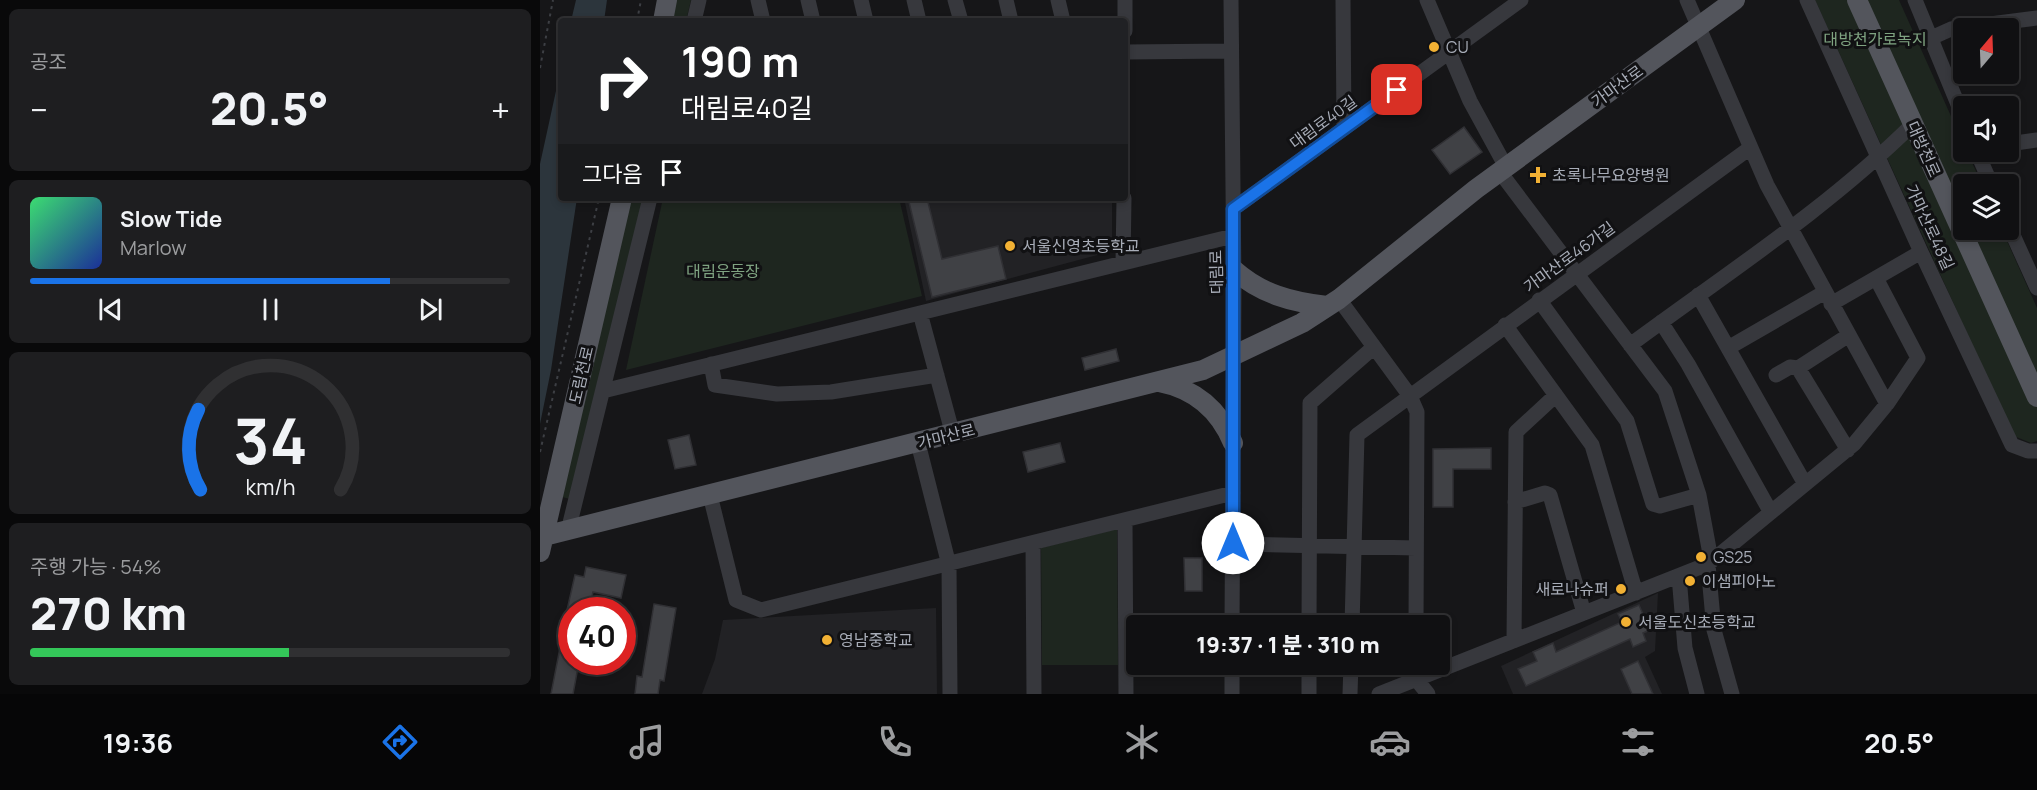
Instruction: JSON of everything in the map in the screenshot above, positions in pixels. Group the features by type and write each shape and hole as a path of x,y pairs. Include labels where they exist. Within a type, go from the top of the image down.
{"main road":[{"path":"664,18 667,0"},
{"name":"가마산로","path":"541,540 568,531 1203,370 1302,323 1333,302 1503,169 1735,0"},
{"name":"대방천로","path":"1857,0 2037,397"},
{"name":"도림천로","path":"541,540 621,201"},
{"path":"1234,270 1255,286 1276,297 1297,303 1333,302"},
{"path":"1157,382 1179,386 1205,402 1226,425 1233,443"}],"street":[{"path":"695,18 699,0"},
{"path":"758,0 762,18"},
{"path":"808,0 812,18"},
{"path":"861,0 865,18"},
{"path":"914,0 918,18"},
{"path":"955,0 960,18"},
{"path":"1006,0 1010,18"},
{"path":"1058,0 1062,18"},
{"path":"1125,0 1125,18"},
{"name":"대림로","path":"1231,0 1234,270 1232,615"},
{"path":"1343,0 1344,128"},
{"path":"1427,0 1470,101 1503,169 1576,273 1665,392 1699,495 1710,554 1708,564 1714,630 1732,694"},
{"path":"1687,0 1750,148 1789,228 1887,404"},
{"name":"가마산로48길","path":"1806,0 2012,445 2028,451 2037,451"},
{"path":"1916,0 1955,96"},
{"name":"대림로40길","path":"1233,209 1519,1"},
{"path":"1931,38 1952,29 2037,18"},
{"path":"1128,52 1231,51"},
{"path":"1630,345 1789,228 1878,158 1912,124"},
{"path":"2019,142 2037,140"},
{"name":"가마산로46가길","path":"1354,547 1357,435 1750,148"},
{"path":"568,531 649,201"},
{"path":"1123,263 1124,201"},
{"path":"603,391 1233,236"},
{"path":"2015,240 2037,288"},
{"path":"1728,348 1828,298 1876,278 1921,252"},
{"path":"1450,661 1514,641 1708,564 1770,511 1848,450 1887,404 1918,358 1876,278"},
{"path":"1698,295 1806,484"},
{"path":"1539,300 1627,421 1653,504 1660,506 1699,495"},
{"path":"1333,302 1374,347 1410,396 1417,412 1416,615"},
{"path":"920,313 953,435"},
{"path":"1661,322 1688,364 1770,511"},
{"path":"1505,325 1592,445 1636,593"},
{"path":"1776,375 1790,367 1798,368 1849,335"},
{"path":"1309,615 1310,404 1374,347"},
{"path":"711,364 715,385 777,394 831,392 937,375"},
{"path":"1798,368 1848,450"},
{"path":"1514,641 1516,432 1556,395"},
{"path":"918,443 949,565 950,694"},
{"path":"710,495 731,576 732,592 736,600 761,610 1233,493"},
{"path":"1515,502 1545,493 1550,495 1584,613"},
{"path":"1125,520 1126,694"},
{"path":"1033,543 1034,694"},
{"path":"1233,543 1416,548"},
{"path":"1352,615 1354,547"},
{"path":"1679,576 1685,648 1697,694"},
{"path":"1232,675 1232,694"},
{"path":"1309,675 1309,694"},
{"path":"1350,675 1350,694"},
{"path":"1379,694 1411,675"},
{"path":"1418,675 1428,694"}],"path":[{"path":"540,68 553,0"},
{"path":"638,18 641,0"},
{"path":"540,452 598,201"}],"shaded area":[{"path":"576,0 607,0 604,18 572,18"},
{"path":"558,82 558,201 577,201 551,370 540,424 540,164"},
{"name":"서울신영초등학교","path":"905,201 1112,201 1112,238 1101,254 926,301"},
{"name":"서울도신초등학교","path":"1658,593 1655,651 1645,657 1662,694 1513,694 1501,666"},
{"name":"영남중학교","path":"936,608 937,694 702,694 715,659 723,620"}],"green space":[{"path":"672,0 691,0 687,18 669,18"},
{"name":"대방천가로녹지","path":"1815,0 1899,0 1953,121 1953,162 1972,162 1977,174 1953,174 1953,240 2006,240 2037,308 2037,441 2031,443 2014,436"},
{"path":"626,201 642,201 570,499 558,496"},
{"name":"대림운동장","path":"662,201 900,201 922,296 626,370"},
{"path":"1117,529 1118,665 1042,665 1041,548"}],"building":[{"path":"1464,127 1482,152 1450,174 1432,150"},
{"path":"909,201 928,201 942,259 998,246 1006,279 932,297"},
{"path":"1116,349 1119,361 1085,370 1082,358"},
{"path":"689,435 696,465 675,469 668,440"},
{"path":"1060,443 1065,462 1028,472 1023,452"},
{"path":"1491,448 1491,469 1453,469 1453,507 1433,507 1433,449"},
{"path":"1184,558 1202,558 1202,591 1185,591"},
{"path":"586,567 626,575 621,597 593,592 592,597 570,597 575,575 584,577"},
{"path":"654,604 676,608 664,681 660,680 658,694 635,694 637,676 642,677"},
{"path":"1639,605 1650,630 1643,633 1646,641 1633,647 1630,639 1526,686 1518,669 1537,661 1533,652 1553,643 1556,652 1622,622 1618,614"},
{"path":"558,658 558,675 577,675 573,694 551,694"},
{"path":"1638,661 1653,694 1632,694 1621,669"}],"place":[{"name":"CU","path":"1434,47"},
{"name":"초록나무요양병원","path":"1538,175"},
{"name":"서울신영초등학교","path":"1010,246"},
{"name":"GS25","path":"1701,557"},
{"name":"이샘피아노","path":"1690,581"},
{"name":"새로나슈퍼","path":"1621,589"},
{"name":"서울도신초등학교","path":"1626,622"},
{"name":"영남중학교","path":"827,640"}],"route":[{"path":"1233,543 1233,209 1397,90"}]}
